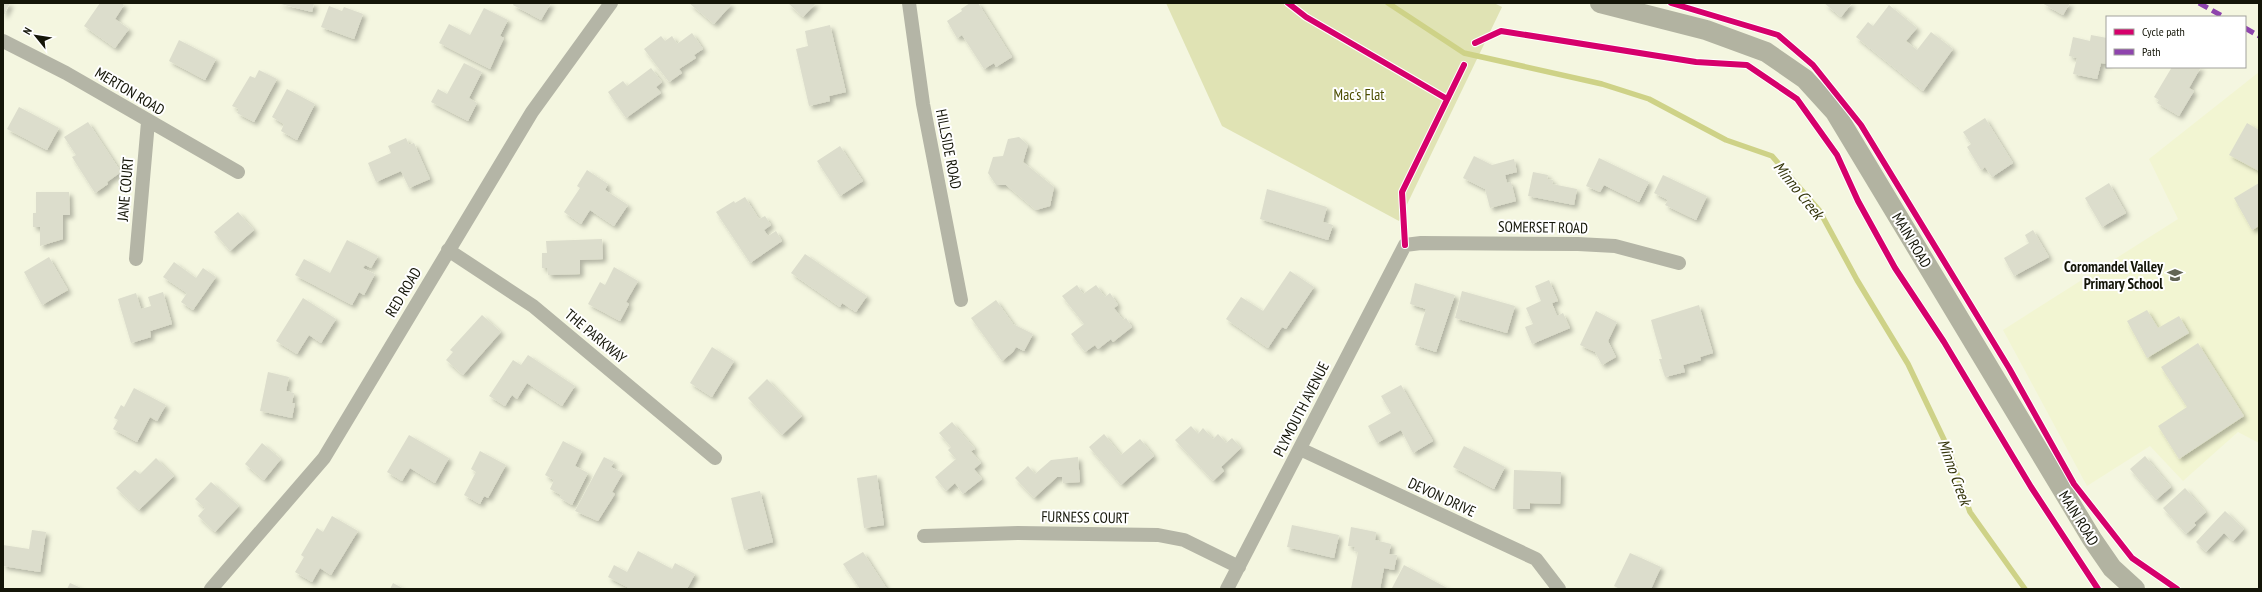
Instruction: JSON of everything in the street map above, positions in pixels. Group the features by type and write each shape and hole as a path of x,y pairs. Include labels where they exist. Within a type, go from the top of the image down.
{"main road":[{"name":"MAIN ROAD","path":"1600,3 1706,30 1766,52 1804,79 1830,107 2092,539 2112,568 2135,589"}],"street":[{"name":"RED ROAD","path":"212,589 324,458 532,112 612,3"},
{"name":"HILLSIDE ROAD","path":"909,3 923,104 961,300"},
{"name":"MERTON ROAD","path":"3,41 66,73 148,122 238,172"},
{"name":"JANE COURT","path":"136,259 148,122"},
{"name":"SOMERSET ROAD","path":"1405,245 1421,243 1578,244 1615,246 1680,263"},
{"name":"PLYMOUTH AVENUE","path":"1227,589 1405,245"},
{"name":"THE PARKWAY","path":"448,250 533,306 715,458"},
{"name":"DEVON DRIVE","path":"1300,449 1536,559 1560,589"},
{"name":"FURNESS COURT","path":"924,536 1018,533 1158,535 1184,540 1238,567"}],"shaded area":[{"name":"Coromandel Valley Primary School","path":"2259,72 2259,443 2238,432 2183,481 2150,446 2087,486 2003,330 2178,219 2149,159"}],"green space":[{"name":"Mac's Flat","path":"1166,3 1494,3 1502,7 1399,221 1222,126"}],"building":[{"path":"3,3 10,3 4,15 3,14"},
{"path":"100,3 121,3 124,5 115,19 129,29 115,48 84,26"},
{"path":"277,3 314,3 312,12"},
{"path":"514,3 551,3 541,20 513,5"},
{"path":"689,3 729,3 731,5 714,24"},
{"path":"788,3 816,3 803,17"},
{"path":"970,3 978,3 1012,57 996,67 994,63 984,69 962,35 957,38 947,21 962,11 961,9"},
{"path":"1824,3 1852,3 1841,17"},
{"path":"2042,3 2070,3 2063,15"},
{"path":"1889,5 1917,28 1906,41 1917,50 1931,32 1953,49 1923,91 1856,37 1868,22 1873,26"},
{"path":"329,6 342,11 344,7 363,14 354,39 321,27"},
{"path":"484,8 508,20 500,36 504,38 490,69 439,43 449,24 470,35"},
{"path":"830,25 846,92 829,96 830,101 809,106 796,49 808,46 805,31"},
{"path":"692,33 703,49 694,55 696,58 679,69 682,73 669,82 644,49 661,36 665,41 672,36 677,44"},
{"path":"2091,35 2106,38 2106,64 2101,63 2097,79 2073,74 2077,58 2069,56 2073,37 2090,41"},
{"path":"179,40 216,59 205,80 169,61"},
{"path":"464,63 482,72 469,98 477,103 468,121 431,102 438,89 447,94"},
{"path":"651,68 662,82 656,87 661,93 626,118 608,92 623,81 627,86"},
{"path":"2171,68 2200,68 2189,88 2194,91 2179,116 2157,103 2159,100 2154,97"},
{"path":"259,70 277,79 254,122 237,113 239,109 232,106 250,76 255,78"},
{"path":"287,89 315,104 297,140 281,131 284,124 272,117"},
{"path":"19,107 59,128 47,150 7,129"},
{"path":"1985,118 2013,163 1992,177 1985,167 1981,170 1967,147 1971,144 1963,132"},
{"path":"88,122 121,172 95,193 72,157 76,155 64,137"},
{"path":"2247,123 2259,130 2259,171 2229,155"},
{"path":"1019,137 1028,145 1023,162 1054,187 1050,206 1036,210 1006,185 996,185 988,173 993,157 1003,156 1008,139"},
{"path":"406,138 409,145 414,143 430,179 409,188 401,171 376,182 368,163 391,153 388,146"},
{"path":"840,146 863,181 840,196 817,161"},
{"path":"1474,156 1492,165 1514,159 1517,172 1505,175 1507,183 1511,182 1516,201 1490,208 1485,189 1463,178"},
{"path":"1599,158 1649,182 1639,202 1604,185 1600,192 1586,186"},
{"path":"587,170 608,184 605,190 628,205 614,226 590,210 581,224 564,212 580,188 577,186"},
{"path":"1533,172 1548,175 1547,179 1553,180 1552,184 1577,189 1574,205 1528,196"},
{"path":"1663,175 1707,196 1696,220 1665,205 1668,200 1654,193"},
{"path":"2109,183 2126,213 2102,227 2085,198"},
{"path":"2259,183 2259,226 2252,230 2234,198"},
{"path":"1267,189 1327,207 1323,222 1333,225 1328,240 1260,219"},
{"path":"36,192 69,192 70,215 63,215 63,239 40,246 40,227 33,227 33,213 36,213"},
{"path":"745,197 759,219 765,216 771,225 764,230 768,236 776,231 782,241 750,263 716,212 734,201 735,203"},
{"path":"238,212 254,230 230,251 214,232"},
{"path":"2033,230 2049,257 2014,276 2004,258 2029,243 2025,235"},
{"path":"602,239 603,259 580,260 580,274 548,275 547,268 542,268 542,253 547,253 546,241"},
{"path":"347,240 378,256 371,268 365,265 363,268 375,274 364,295 359,292 352,305 295,275 304,259 330,273"},
{"path":"805,254 867,296 856,312 842,303 840,307 791,273"},
{"path":"49,257 68,290 42,305 24,272"},
{"path":"174,262 196,278 203,268 216,277 193,310 181,302 187,293 163,277"},
{"path":"614,267 638,281 626,302 629,304 620,321 588,304 600,282 605,285"},
{"path":"1290,271 1314,287 1286,329 1282,327 1268,348 1226,319 1241,297 1263,311"},
{"path":"1549,280 1558,301 1552,303 1557,316 1563,313 1570,328 1532,344 1525,327 1533,324 1526,308 1541,301 1535,286"},
{"path":"1415,283 1455,295 1436,352 1415,345 1426,309 1410,304"},
{"path":"1077,285 1083,294 1096,285 1105,297 1110,293 1118,305 1114,308 1123,320 1126,318 1132,327 1113,342 1111,339 1098,349 1095,345 1085,352 1071,334 1084,324 1062,296"},
{"path":"1462,291 1515,306 1507,333 1455,318"},
{"path":"163,292 172,324 150,331 151,337 131,343 118,299 136,293 141,309 151,306 148,297"},
{"path":"303,298 336,319 321,343 309,335 297,354 276,341"},
{"path":"996,300 1013,324 1033,334 1024,351 1016,347 1013,352 1002,361 971,318"},
{"path":"1699,305 1713,353 1700,357 1701,360 1683,365 1685,372 1665,377 1659,359 1662,359 1651,320"},
{"path":"2147,310 2158,328 2179,316 2189,333 2147,358 2127,321"},
{"path":"1596,311 1617,322 1608,341 1616,357 1602,365 1595,352 1580,345"},
{"path":"482,315 501,332 463,375 446,360 453,352 450,350"},
{"path":"2198,343 2244,416 2179,459 2158,426 2187,407 2161,367"},
{"path":"712,347 734,361 712,397 690,383"},
{"path":"528,355 575,386 562,406 527,383 517,399 512,395 505,406 489,396 513,360 521,365"},
{"path":"268,372 289,377 286,391 294,393 292,403 295,403 292,418 260,411"},
{"path":"767,379 802,416 782,435 748,398"},
{"path":"1401,385 1433,441 1413,453 1401,430 1377,443 1368,426 1391,413 1381,396"},
{"path":"134,388 166,405 157,421 150,417 137,442 113,429 118,420 114,418 121,405 124,407"},
{"path":"952,422 975,449 971,451 981,463 974,469 982,479 963,494 955,483 946,491 935,477 956,459 948,450 951,447 939,433"},
{"path":"1191,426 1198,434 1203,428 1213,439 1218,434 1226,443 1232,438 1241,448 1221,467 1224,471 1213,481 1175,440"},
{"path":"1104,434 1121,455 1140,439 1154,456 1121,485 1089,447"},
{"path":"409,435 449,458 435,483 410,468 402,481 387,472"},
{"path":"563,441 582,451 575,466 588,473 572,505 560,498 561,495 550,489 554,480 545,475"},
{"path":"262,443 281,459 264,480 245,464"},
{"path":"1464,446 1505,467 1494,489 1453,467"},
{"path":"480,451 506,465 488,498 484,496 480,504 464,495 476,472 471,469"},
{"path":"2145,456 2171,487 2156,500 2130,469"},
{"path":"604,457 614,462 611,467 623,473 612,492 615,494 598,521 575,511"},
{"path":"1078,457 1080,482 1063,483 1062,477 1057,477 1034,498 1015,478 1028,466 1035,474 1051,460"},
{"path":"156,458 174,476 139,510 116,488 135,470 140,474"},
{"path":"1514,470 1561,472 1560,504 1530,503 1530,509 1513,509"},
{"path":"877,475 884,525 864,528 857,478"},
{"path":"211,482 239,506 215,532 198,516 205,508 195,499"},
{"path":"2185,488 2206,512 2194,523 2196,525 2186,534 2163,508"},
{"path":"760,491 773,542 744,550 731,498"},
{"path":"2225,511 2244,529 2233,541 2224,533 2206,552 2196,542"},
{"path":"332,516 358,531 331,575 320,568 312,582 295,572 304,557 301,555 317,528 323,532"},
{"path":"1292,525 1339,535 1334,558 1287,547"},
{"path":"1351,527 1376,532 1375,540 1391,544 1389,554 1397,555 1394,570 1384,568 1380,589 1351,589 1358,552 1354,551 1355,547 1348,546"},
{"path":"32,530 46,532 40,572 3,566 3,545 29,549"},
{"path":"638,551 672,569 675,563 695,574 687,589 631,589 608,577 614,565 627,572"},
{"path":"863,552 887,589 860,589 843,564"},
{"path":"1630,553 1661,567 1651,589 1620,589 1614,586"},
{"path":"1404,565 1449,589 1393,589 1392,588"},
{"path":"70,583 81,588 67,589"},
{"path":"393,583 404,589 390,589"}],"waterway":[{"name":"Minno Creek","path":"1388,3 1464,53 1602,84 1649,99 1726,140 1772,156 1819,210 1857,280 1908,364 1948,448 1970,512 2025,589"}],"marked path":[{"path":"2199,3 2222,16"},
{"path":"2246,29 2259,36"}],"cycle path":[{"path":"1288,3 1306,17 1447,99"},
{"path":"1671,3 1778,35 1813,65 1861,125 2009,368 2074,484 2132,558 2177,589"},
{"path":"1475,43 1501,31 1696,62 1747,65 1797,99 1837,155 1858,201 1895,268 1944,342 2031,487 2098,589"},
{"path":"1405,245 1402,192 1464,65"}],"place":[{"name":"Coromandel Valley Primary School","path":"2175,275"}]}
